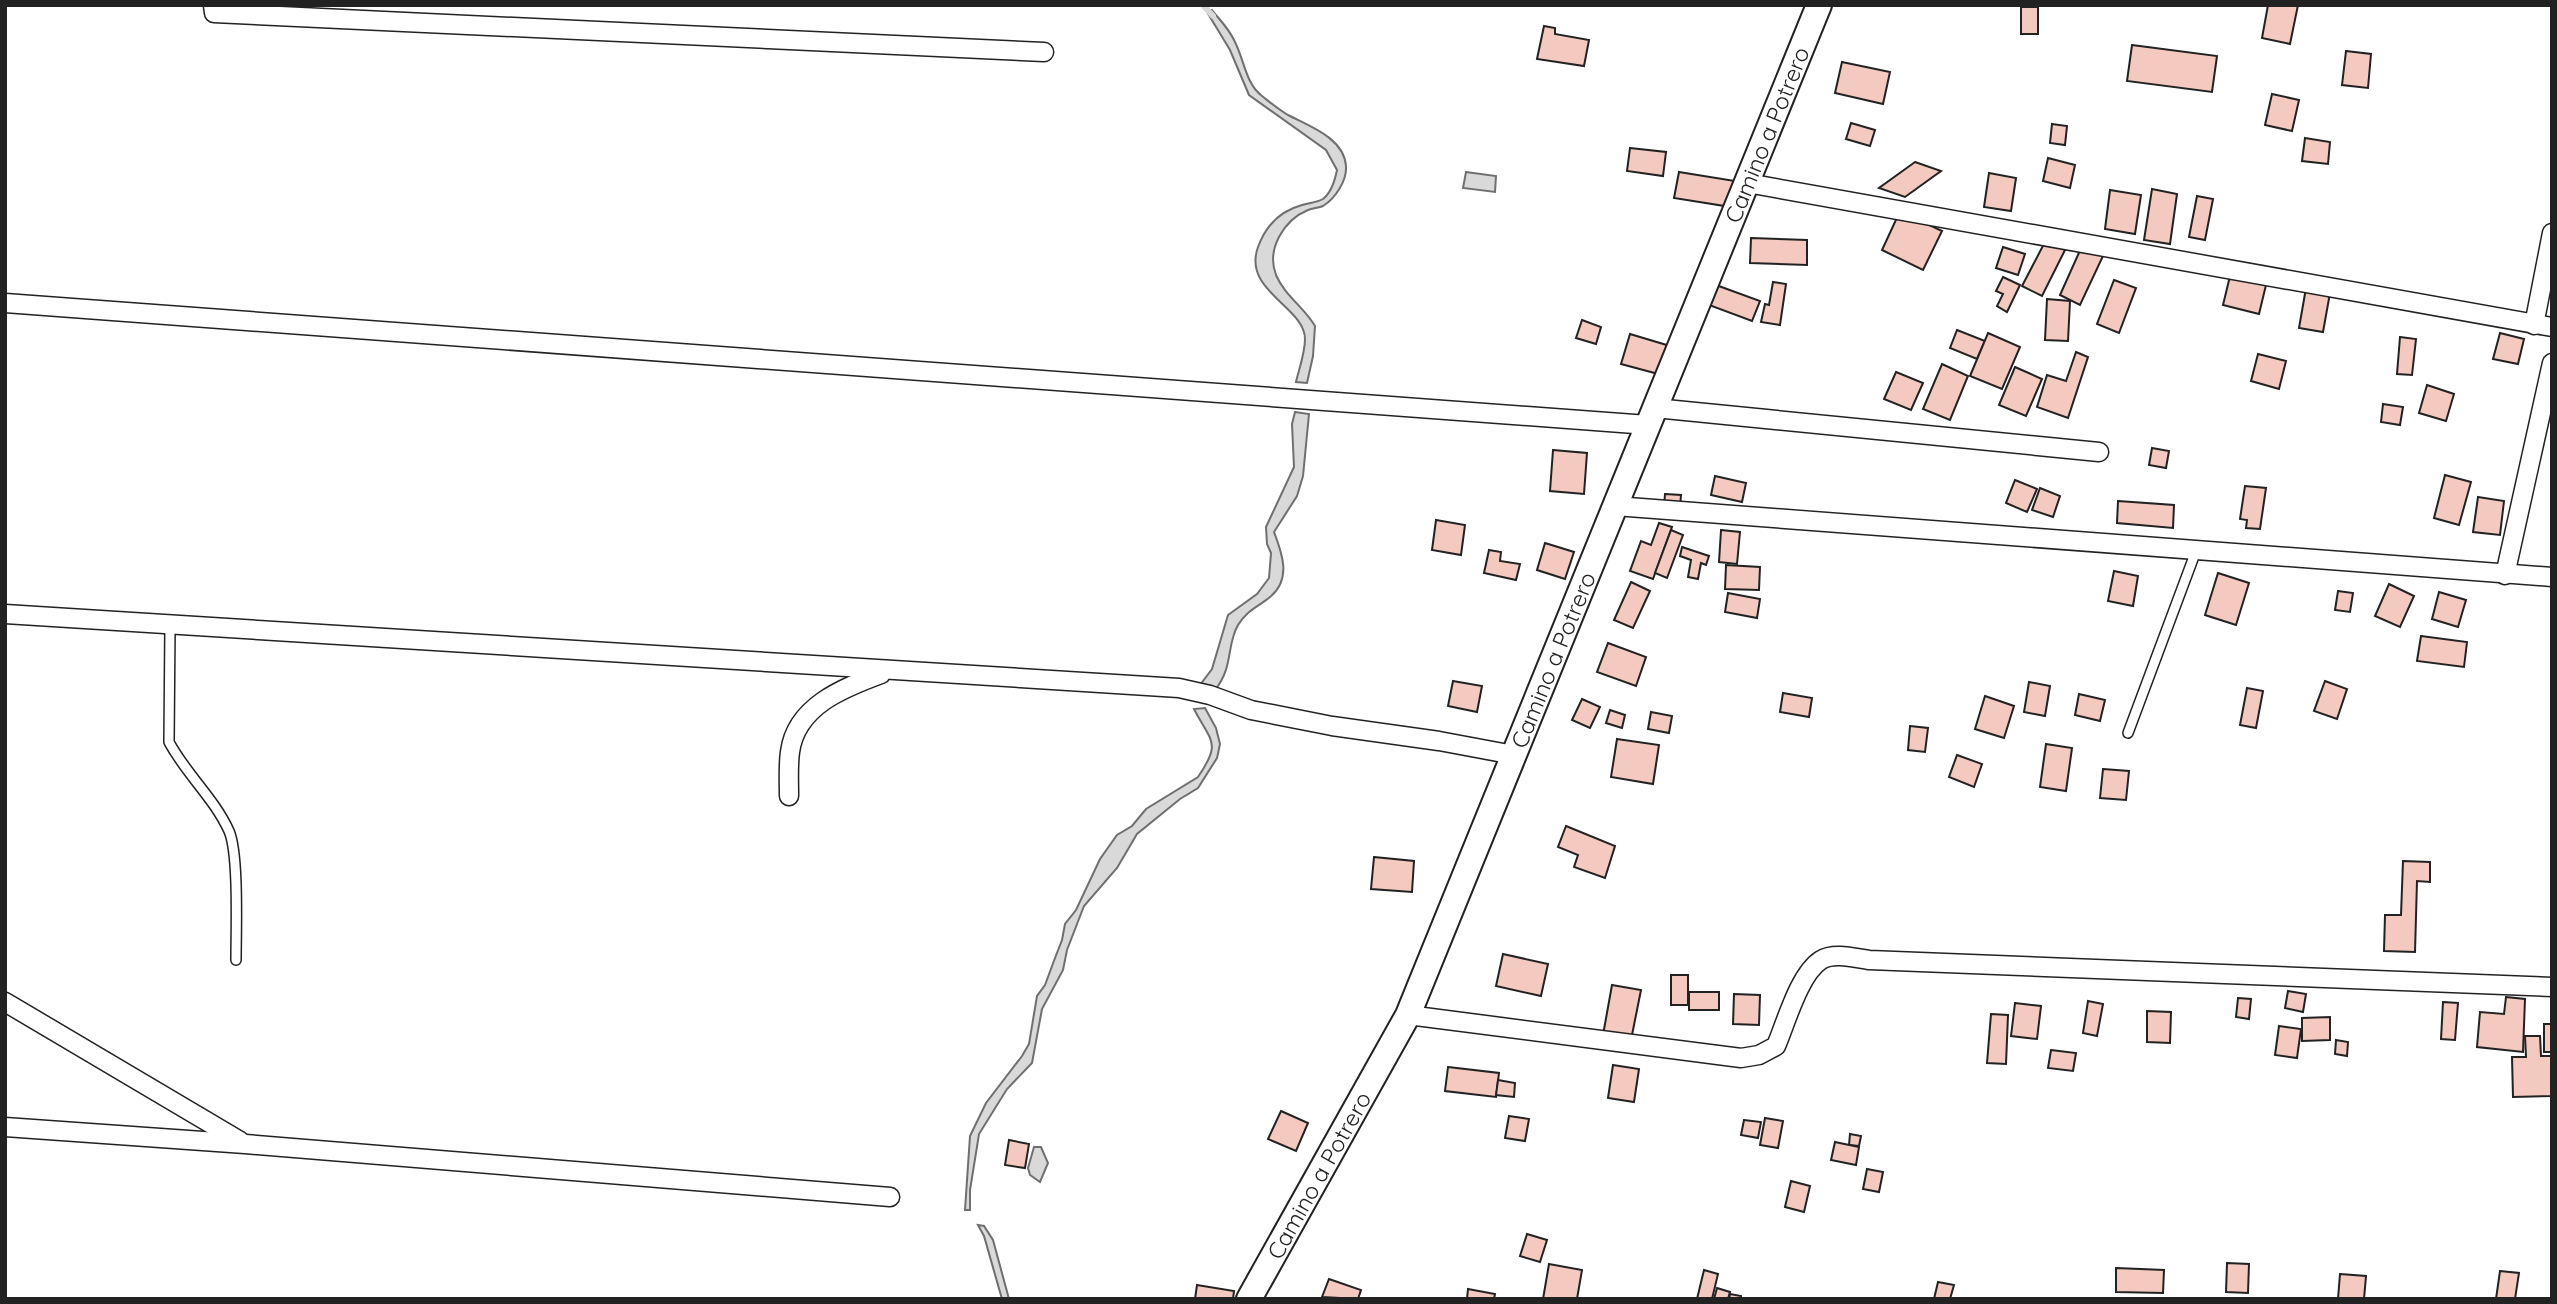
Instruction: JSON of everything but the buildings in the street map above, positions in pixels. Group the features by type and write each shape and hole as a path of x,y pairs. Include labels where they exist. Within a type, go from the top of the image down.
{"street":[{"path":"213,5 214,13 1044,52"},
{"name":"Camino a Potrero","path":"1248,1299 1408,1015 1819,5"},
{"path":"1747,183 2543,326 2552,233"},
{"path":"5,303 1652,416 2099,452"},
{"path":"2505,575 2552,363"},
{"path":"1615,506 2552,577"},
{"path":"5,614 1179,688 1210,695 1251,710 1514,755"},
{"path":"789,796 790,752 801,722 821,701 855,684 891,671"},
{"path":"1408,1015 1741,1058 1759,1055 1776,1046 1805,977 1822,959 1844,956 1897,961 2552,987"},
{"path":"5,1002 245,1144"},
{"path":"5,1127 890,1197"}],"lane":[{"path":"2129,733 2196,551"},
{"path":"170,625 169,742 177,757 217,809 231,834 236,961"}],"shaded area":[{"path":"1212,10 1232,36 1256,91 1285,113 1324,134 1344,156 1346,171 1336,194 1323,206 1308,210 1291,221 1279,236 1273,255 1276,275 1280,282 1315,326 1313,356 1307,383 1296,382 1305,344 1302,328 1266,287 1255,262 1258,247 1270,226 1287,211 1323,199 1331,189 1337,170 1326,150 1249,95 1230,50 1207,12"},
{"path":"1466,172 1496,176 1495,192 1463,188"},
{"path":"1295,412 1309,414 1303,476 1297,496 1274,532 1282,557 1281,582 1270,597 1241,620 1234,633 1225,673 1215,690 1200,685 1212,669 1228,615 1257,594 1269,578 1271,553 1267,544 1266,527 1294,467 1292,424"},
{"path":"1205,708 1216,728 1220,744 1217,758 1198,788 1137,834 1117,868 1084,906 1067,950 1063,970 1042,1009 1032,1063 1007,1089 979,1134 970,1190 970,1210 965,1210 970,1136 986,1103 1029,1044 1037,996 1045,985 1062,940 1065,924 1076,910 1100,859 1117,835 1132,826 1146,809 1198,777 1212,749 1209,736 1194,709"},
{"path":"1034,1147 1041,1147 1048,1163 1040,1182 1030,1175 1028,1168"},
{"path":"978,1225 984,1226 993,1240 1009,1299 1002,1299 984,1236"}],"waterway":[{"path":"1203,5 1213,16"}]}
